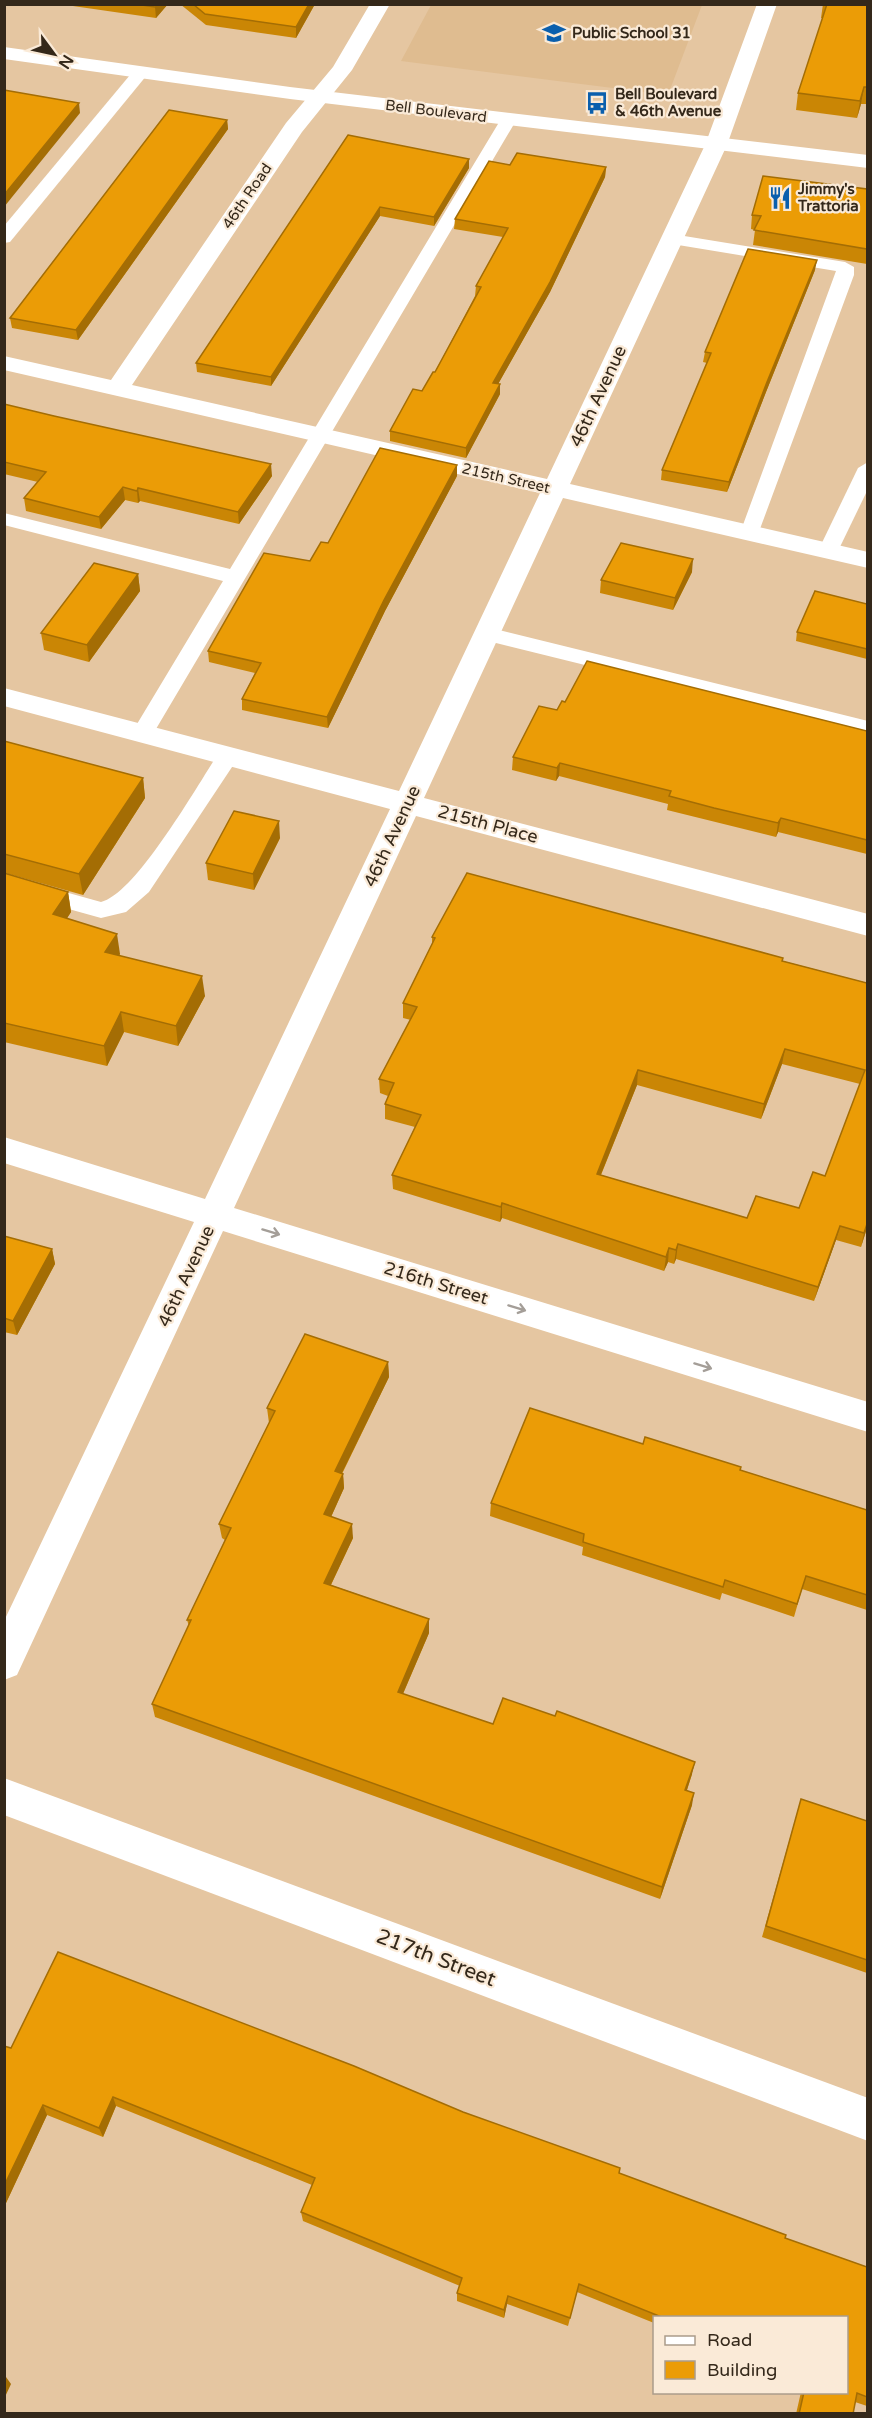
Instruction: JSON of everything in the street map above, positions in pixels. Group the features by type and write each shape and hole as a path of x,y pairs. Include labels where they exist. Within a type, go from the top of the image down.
{"street":[{"name":"46th Road","path":"116,390 294,128 342,70 380,4"},
{"name":"46th Avenue","path":"4,1663 716,145 767,4"},
{"name":"Bell Boulevard","path":"4,53 509,120 867,162"},
{"name":"215th Street","path":"4,363 867,560"},
{"name":"215th Place","path":"4,697 867,925"},
{"name":"216th Street","path":"4,1150 867,1417"},
{"name":"217th Street","path":"4,1796 867,2120"}],"lane":[{"path":"4,238 141,72"},
{"path":"142,734 509,120"},
{"path":"672,239 844,267 845,274 750,533"},
{"path":"828,551 867,468"},
{"path":"4,519 235,577"},
{"path":"487,634 867,728"},
{"path":"4,883 101,910 118,906 141,886 228,756"}],"shaded area":[{"name":"Public School 31","path":"431,5 702,5 668,95 401,61"}],"building":[{"path":"135,4 158,4 155,7"},
{"path":"193,4 309,4 296,27 205,14"},
{"path":"827,4 867,4 867,87 864,87 860,101 798,93"},
{"path":"4,90 79,103 4,195"},
{"path":"169,110 227,120 76,330 10,318"},
{"path":"348,135 469,159 434,217 380,207 271,377 196,363"},
{"path":"517,153 606,167 550,282 493,383 500,384 466,448 390,431 413,389 422,391 435,372 481,287 476,286 508,228 455,219 489,161 510,165"},
{"path":"763,176 867,189 867,249 754,230 761,216 752,215"},
{"path":"748,249 817,260 729,482 662,470 711,353 705,352"},
{"path":"4,404 271,464 238,512 138,488 137,491 123,487 99,517 24,498 46,472 4,462"},
{"path":"380,448 457,465 384,600 327,717 242,699 261,663 208,651 264,553 310,561 321,542 328,543"},
{"path":"621,543 693,559 675,598 601,580"},
{"path":"94,563 138,574 87,645 41,633"},
{"path":"815,591 867,604 867,649 797,632"},
{"path":"587,661 867,731 867,840 781,818 778,823 714,808 669,796 671,791 560,763 557,768 513,757 539,706 557,710 562,701 565,702"},
{"path":"4,741 143,778 79,874 4,854"},
{"path":"234,811 279,821 253,874 206,863"},
{"path":"4,873 68,892 53,914 117,934 105,952 202,976 176,1026 121,1012 104,1046 4,1023"},
{"path":"467,873 783,958 782,961 867,983 867,1224 864,1233 840,1226 818,1287 678,1244 676,1250 669,1248 666,1257 502,1203 501,1207 392,1175 421,1115 385,1104 394,1083 379,1079 417,1007 403,1003 435,938 432,937","holes":["785,1049 865,1070 825,1176 813,1172 799,1208 756,1196 747,1218 597,1174 638,1070 764,1104"]},
{"path":"4,1236 52,1249 13,1321 4,1318"},
{"path":"305,1334 388,1362 335,1471 343,1474 324,1514 352,1524 324,1583 429,1619 398,1692 493,1724 503,1698 555,1716 557,1711 695,1762 685,1790 694,1793 662,1887 152,1704 191,1620 187,1620 231,1528 219,1524 275,1411 267,1408"},
{"path":"530,1408 643,1444 645,1437 867,1510 867,1595 806,1576 797,1604 725,1580 723,1587 583,1542 584,1534 491,1503"},
{"path":"801,1799 867,1821 867,1960 766,1926"},
{"path":"58,1952 354,2066 463,2112 620,2168 619,2173 786,2235 785,2238 867,2267 867,2397 857,2393 853,2414 799,2414 804,2394 848,2394 848,2316 659,2316 579,2284 570,2318 508,2296 504,2310 457,2293 462,2278 301,2212 315,2178 113,2097 99,2128 43,2105 4,2186 4,2046 11,2048"}],"place":[{"name":"Public School 31","path":"554,33"},
{"name":"Bell Boulevard & 46th Avenue","path":"597,103"},
{"name":"Jimmy's Trattoria","path":"780,198"}]}
